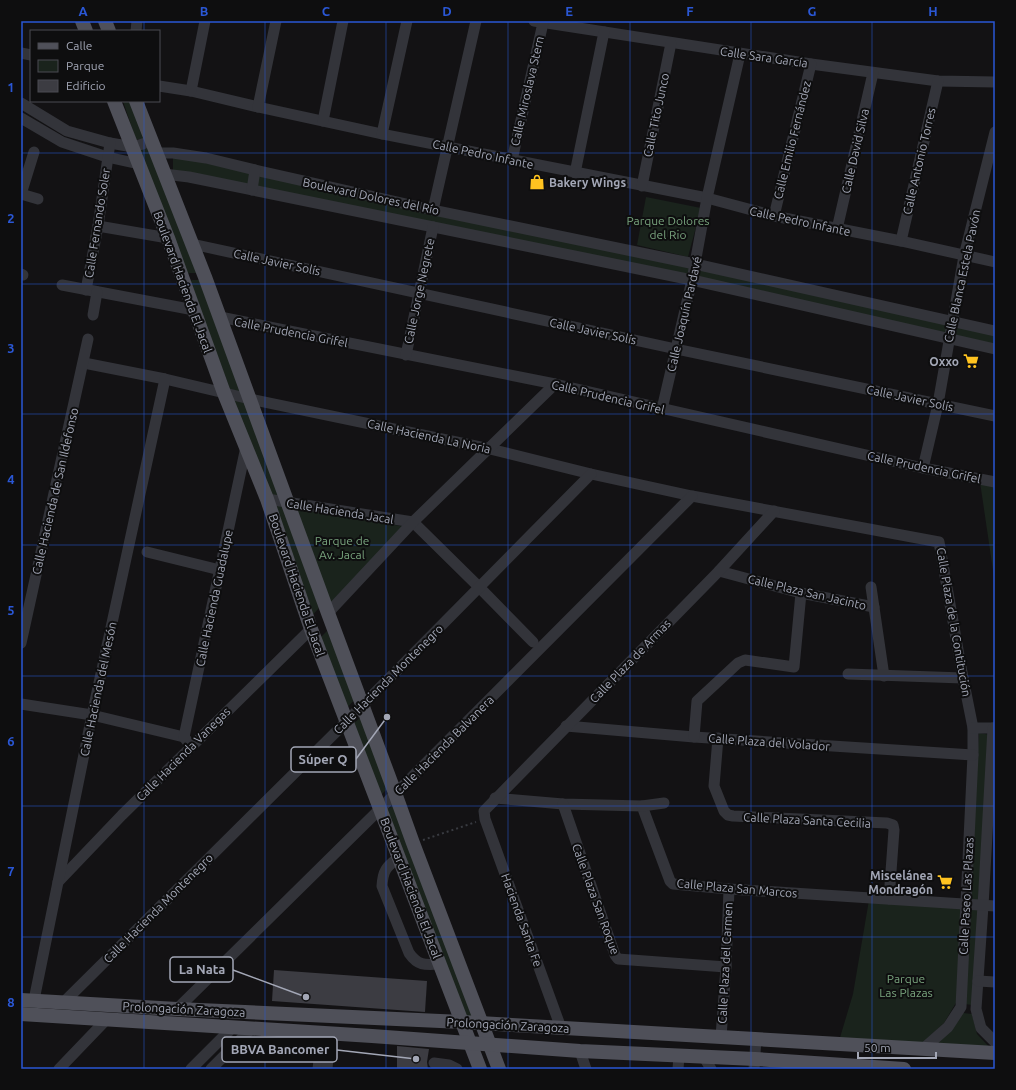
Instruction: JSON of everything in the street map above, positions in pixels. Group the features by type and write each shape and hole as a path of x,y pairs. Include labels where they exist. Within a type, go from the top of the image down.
{"main road":[{"name":"Boulevard Hacienda El Jacal","path":"114,102 168,238 224,393 267,499 311,629 480,1069"},
{"name":"Boulevard Hacienda El Jacal","path":"136,102 205,277 363,705 412,843 499,1069"},
{"path":"184,282 205,277"},
{"name":"Prolongación Zaragoza","path":"27,1000 177,1009 462,1022 995,1053"},
{"name":"Prolongación Zaragoza","path":"21,1014 252,1028 580,1051 678,1062 904,1069"}],"street":[{"path":"191,91 205,21"},
{"path":"258,108 276,21"},
{"path":"323,121 342,21"},
{"path":"382,134 407,21"},
{"path":"433,210 476,21"},
{"name":"Calle Sara García","path":"539,22 671,44 938,81 995,82"},
{"name":"Calle Miroslava Stern","path":"512,160 539,22"},
{"path":"575,173 604,32"},
{"name":"Calle Tito Junco","path":"642,186 671,44"},
{"name":"Calle Joaquín Pardavé","path":"662,409 696,264 707,198 740,54"},
{"name":"Calle Emilio Fernández","path":"774,216 811,64"},
{"name":"Calle David Silva","path":"837,229 873,72"},
{"name":"Calle Antonio Torres","path":"901,241 938,81"},
{"name":"Calle Pedro Infante","path":"160,86 191,91 258,108 382,134 707,198 774,216 901,241 995,262"},
{"path":"21,103 67,131 133,147"},
{"path":"21,118 62,142 108,157 139,164"},
{"name":"Calle Blanca Estela Pavón","path":"923,468 938,404 964,256 995,132"},
{"name":"Calle Fernando Soler","path":"86,290 98,226 110,142"},
{"name":"Boulevard Dolores del Río","path":"133,147 154,147 173,153 206,158 433,210 696,264 995,332"},
{"path":"34,152 21,194 38,199"},
{"path":"252,190 255,170"},
{"name":"Boulevard Dolores del Río","path":"164,174 189,176 692,280 949,340 995,349"},
{"path":"484,237 488,221"},
{"path":"98,226 168,238"},
{"name":"Calle Jorge Negrete","path":"406,355 433,227"},
{"name":"Calle Javier Solís","path":"192,244 419,294 995,416"},
{"path":"626,267 630,250"},
{"path":"62,285 194,310"},
{"path":"799,305 804,289"},
{"path":"93,315 97,292"},
{"name":"Calle Prudencia Grifel","path":"220,318 555,384 923,468 995,482"},
{"name":"Calle Hacienda de San Ildefonso","path":"21,643 84,363 88,339"},
{"name":"Calle Hacienda La Noria","path":"84,363 490,449 591,474 692,496 774,511"},
{"name":"Calle Hacienda del Mesón","path":"27,1000 58,882 164,379"},
{"path":"328,613 413,522 468,468 490,449 555,384"},
{"name":"Calle Hacienda Guadalupe","path":"184,737 246,447"},
{"name":"Calle Hacienda Montenegro","path":"64,1002 363,705 591,474"},
{"name":"Calle Hacienda Balvanera","path":"177,1009 381,808 692,496"},
{"name":"Calle Hacienda Jacal","path":"267,499 413,522"},
{"name":"Calle Plaza de Armas","path":"484,815 495,798 719,571 774,511"},
{"name":"Calle Plaza de la Contitución","path":"774,511 939,542 973,728"},
{"path":"413,522 533,642"},
{"path":"148,552 220,570"},
{"name":"Calle Plaza San Jacinto","path":"719,571 801,593 874,607 884,676"},
{"path":"871,587 874,607"},
{"path":"694,737 697,701 738,663 745,660 794,667 801,593"},
{"name":"Calle Hacienda Vanegas","path":"58,882 192,746 311,629"},
{"path":"848,674 963,678"},
{"path":"21,704 92,715 184,737 192,746"},
{"name":"Calle Plaza del Volador","path":"566,726 694,737 973,755"},
{"path":"973,728 994,728"},
{"name":"Calle Paseo Las Plazas","path":"961,1007 973,728"},
{"name":"Calle Paseo Las Plazas","path":"994,728 976,1009 981,1028 995,1042"},
{"name":"Calle Plaza Santa Cecilia","path":"718,738 714,786 724,811 728,814 733,816 892,824 894,830 889,899"},
{"path":"495,798 563,804 642,806 664,803"},
{"name":"Calle Plaza San Roque","path":"563,804 618,959 726,967"},
{"name":"Calle Plaza San Marcos","path":"642,806 670,881 673,884 995,906"},
{"name":"Hacienda Santa Fe","path":"484,815 561,1028"},
{"path":"399,857 386,868 382,886 409,954 414,961 428,965 440,964"},
{"name":"Calle Plaza del Carmen","path":"721,1037 726,967 729,889"},
{"path":"978,981 995,982"},
{"path":"923,1049 948,1027 961,1007 976,1009"},
{"path":"59,1069 107,1019"},
{"path":"191,1069 233,1027"},
{"path":"211,1069 252,1028"},
{"path":"318,1069 326,1034"},
{"path":"326,1034 327,1069"},
{"path":"754,1064 756,1039"},
{"path":"220,1040 230,1050"},
{"path":"580,1051 586,1069"},
{"path":"434,1063 449,1065 457,1069"}],"path":[{"path":"412,843 484,815"}],"green space":[{"path":"123,102 131,102 147,141 140,139 136,140"},
{"path":"141,147 151,150 197,273 189,273 187,275 139,149"},
{"path":"173,156 691,266 689,276 173,170"},
{"name":"Parque Dolores del Rio","path":"646,197 701,208 688,257 637,245"},
{"path":"698,269 949,325 947,336 696,278"},
{"path":"192,280 199,280 241,393 230,389 190,282"},
{"path":"956,327 995,335 995,346 955,338"},
{"path":"227,394 246,399 319,608 310,618"},
{"path":"980,482 995,485 995,584"},
{"name":"Parque de Av. Jacal","path":"292,505 405,527 331,603"},
{"path":"327,631 355,699 346,709 319,639"},
{"path":"361,717 388,788 379,797 352,725"},
{"path":"979,733 991,735 978,900 968,900"},
{"path":"394,805 475,1017 463,1016 385,811"},
{"name":"Parque Las Plazas","path":"869,900 963,905 957,1001 944,1023 919,1046 839,1041 853,994"},
{"path":"968,906 982,907 973,1005 964,1004"},
{"path":"963,1013 972,1014 977,1034 991,1049 934,1045"}],"building":[{"path":"274,970 427,981 425,1012 272,1001"},
{"path":"397,1046 429,1049 427,1062 428,1069 397,1069"}],"place":[{"name":"Bakery Wings","path":"537,182"},
{"name":"Oxxo","path":"971,361"},
{"name":"Súper Q","path":"387,717"},
{"name":"Miscelánea Mondragón","path":"945,882"},
{"name":"La Nata","path":"306,997"},
{"name":"BBVA Bancomer","path":"416,1059"}]}
